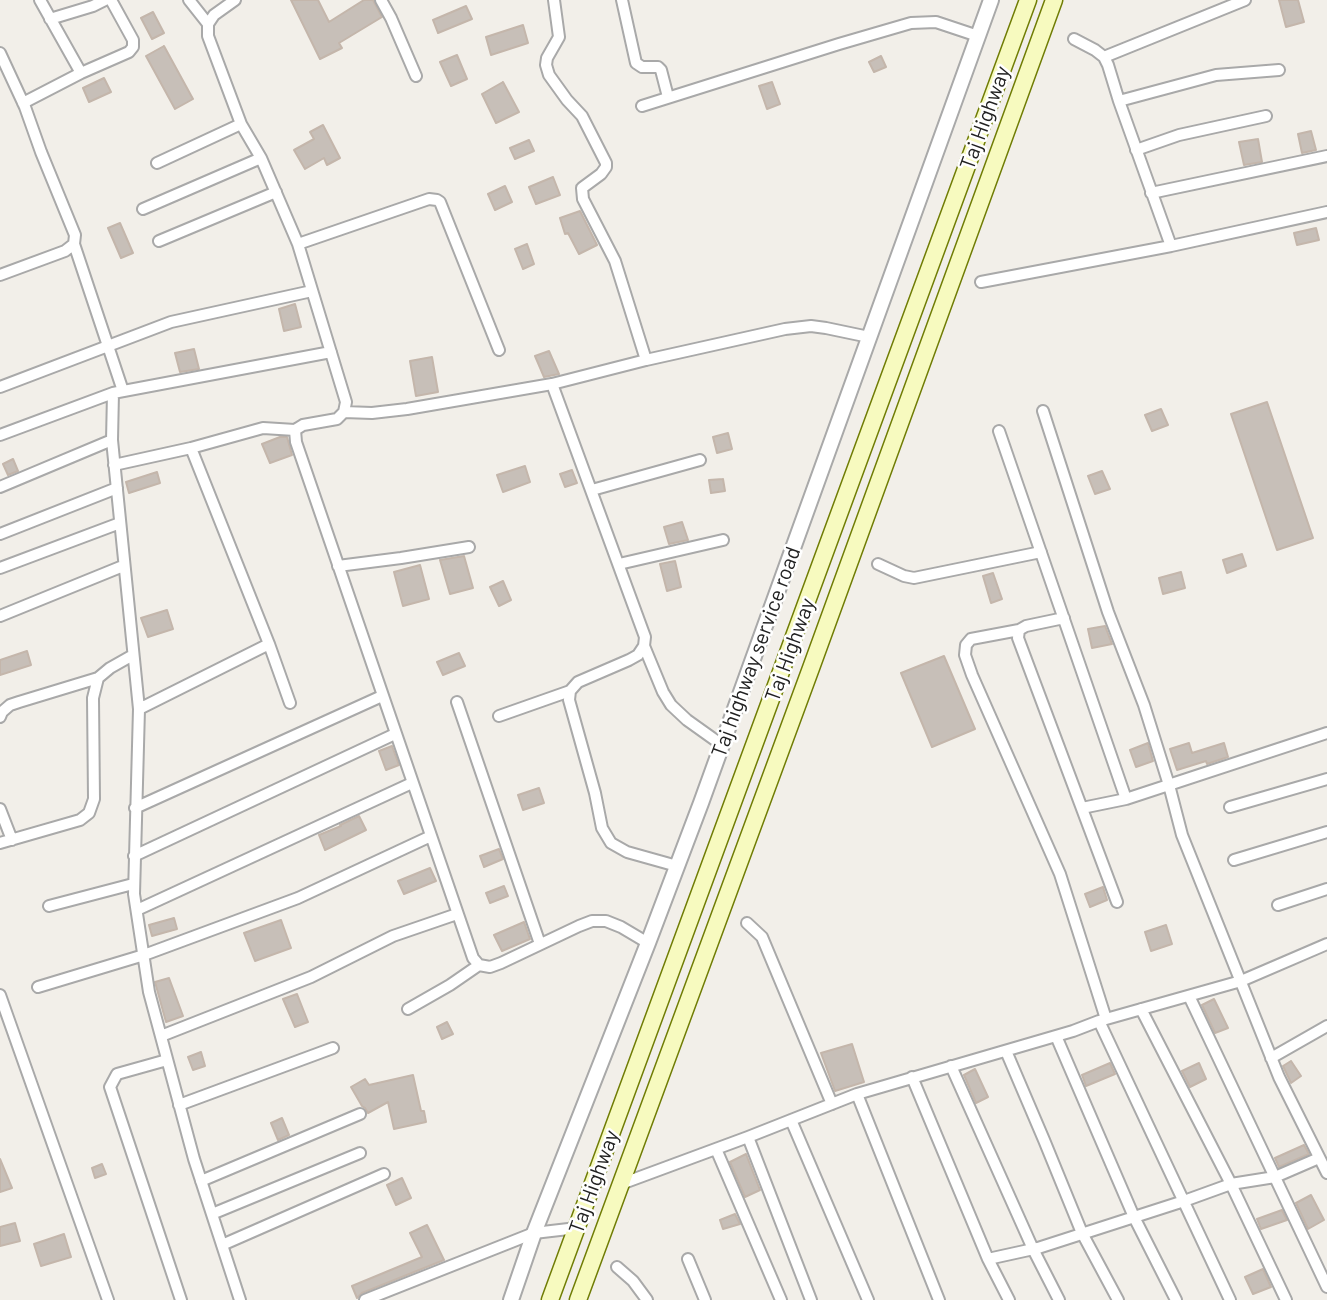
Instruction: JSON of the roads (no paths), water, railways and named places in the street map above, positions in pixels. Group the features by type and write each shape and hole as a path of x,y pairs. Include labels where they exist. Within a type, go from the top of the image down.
{"main road":[{"name":"Taj Highway","path":"550,1300 1028,0"},
{"path":"578,1300 1054,0"}],"street":[{"path":"40,0 81,73"},
{"path":"50,19 105,0"},
{"path":"23,103 129,52 133,47 133,40 111,0"},
{"path":"189,0 208,24"},
{"path":"114,465 263,428 295,430 303,425 337,419 344,412 346,402 298,244 261,158 241,124 208,36 208,24 214,15 235,0"},
{"path":"380,0 391,18 416,76"},
{"path":"554,0 559,37 546,65 549,75 582,116 606,163 601,174 582,188 583,199 615,261 646,360"},
{"path":"622,0 636,62 642,67 658,67 661,70 668,97"},
{"name":"Taj highway service road","path":"511,1300 534,1233 648,943 722,745 991,0"},
{"path":"1104,57 1245,0"},
{"path":"642,106 911,23 936,22 978,36"},
{"path":"1074,39 1095,50 1104,57 1108,65 1171,246"},
{"path":"0,52 75,235 74,244 109,346 118,392 112,440 138,709 133,884 149,992 201,1181 240,1300"},
{"path":"1119,101 1216,75 1279,71"},
{"path":"1136,150 1180,135 1266,116"},
{"path":"157,163 241,124"},
{"path":"1151,193 1327,156"},
{"path":"143,209 261,158"},
{"path":"159,241 276,192"},
{"path":"298,244 429,199 437,200 499,350"},
{"path":"981,282 1171,246 1327,212"},
{"path":"1,272 65,251 74,244"},
{"path":"0,387 171,321 313,291"},
{"path":"344,412 372,413 407,409 552,384 785,329 811,326 869,337"},
{"path":"0,435 118,392 331,352"},
{"path":"499,716 570,691 578,682 638,655 644,646 645,636 552,384"},
{"path":"1043,411 1108,612 1144,705 1182,835 1271,1058 1301,1123 1323,1159 1327,1173"},
{"path":"295,430 296,442 472,958 479,965 490,967 592,921 606,921 648,943"},
{"path":"999,431 1126,799"},
{"path":"0,487 112,440"},
{"path":"191,448 290,703"},
{"path":"592,490 700,460"},
{"path":"0,534 117,488"},
{"path":"0,568 120,523"},
{"path":"619,564 723,540"},
{"path":"338,566 469,547"},
{"path":"878,564 914,578 1041,552"},
{"path":"0,616 124,566"},
{"path":"1064,618 971,639 966,645 965,654 1060,874 1102,1020 1230,1300"},
{"path":"1019,630 1018,638 1117,902"},
{"path":"138,709 269,644"},
{"path":"644,646 671,705 722,745"},
{"path":"0,717 10,705 98,678 133,655"},
{"path":"0,843 80,820 89,813 94,799 93,698 98,678"},
{"path":"570,691 569,699 602,828 611,843 627,852 677,866"},
{"path":"135,808 382,696"},
{"path":"457,702 540,944"},
{"path":"1082,808 1126,799 1327,733"},
{"path":"134,856 395,734"},
{"path":"1230,807 1327,779"},
{"path":"137,910 412,783"},
{"path":"0,809 12,840"},
{"path":"1234,860 1327,832"},
{"path":"38,987 144,955 298,898 431,836"},
{"path":"49,906 133,884"},
{"path":"1278,905 1327,889"},
{"path":"161,1037 311,976 393,936 457,914"},
{"path":"747,923 762,937 832,1104"},
{"path":"621,1184 748,1138 857,1094 1241,981 1327,944"},
{"path":"408,1009 479,965"},
{"path":"0,995 108,1300"},
{"path":"1189,996 1327,1287"},
{"path":"1140,1009 1231,1184 1286,1300"},
{"path":"1271,1058 1327,1026"},
{"path":"1056,1036 1134,1217 1176,1300"},
{"path":"180,1105 333,1048"},
{"path":"1006,1051 1082,1233 1118,1300"},
{"path":"167,1060 117,1074 110,1087 181,1300"},
{"path":"951,1066 1033,1249 1059,1300"},
{"path":"912,1077 1009,1300"},
{"path":"857,1094 939,1300"},
{"path":"201,1181 360,1114"},
{"path":"791,1120 868,1300"},
{"path":"748,1138 811,1300"},
{"path":"716,1149 781,1300"},
{"path":"212,1214 360,1153"},
{"path":"989,1259 1033,1249 1231,1184 1275,1177 1323,1159"},
{"path":"222,1245 384,1174"},
{"path":"365,1300 534,1233 577,1228"},
{"path":"688,1259 705,1300"},
{"path":"617,1267 633,1281 647,1300"}]}
